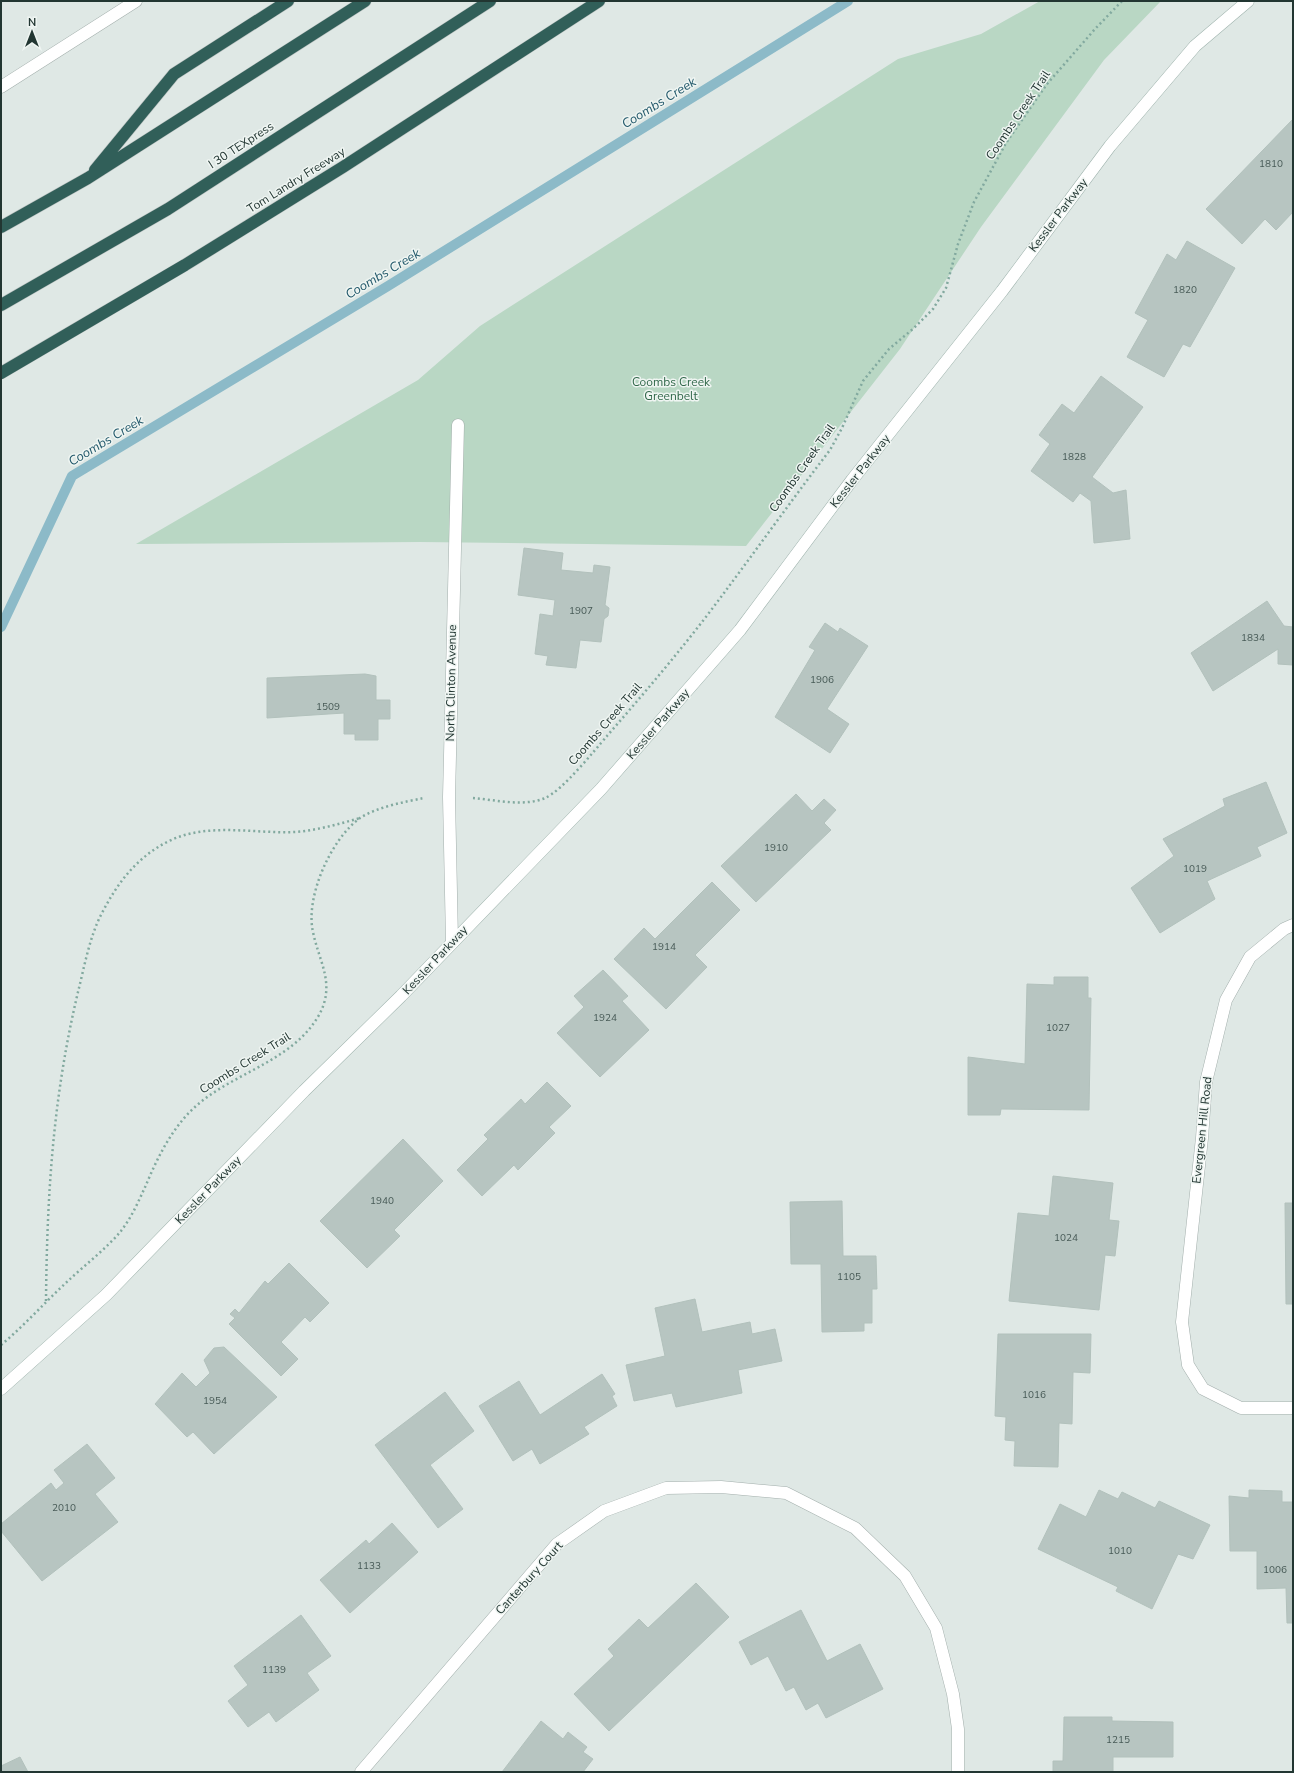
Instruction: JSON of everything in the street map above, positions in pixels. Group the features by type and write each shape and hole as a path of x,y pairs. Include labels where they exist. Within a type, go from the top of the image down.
{"highway":[{"path":"88,178 174,74 288,1"},
{"path":"1,227 88,178 366,1"},
{"name":"I 30 TEXpress","path":"1,304 168,209 490,1"},
{"name":"Tom Landry Freeway","path":"1,373 185,265 343,167 599,1"}],"street":[{"path":"1,87 136,1"},
{"name":"Kessler Parkway","path":"1,1389 106,1295 304,1092 401,996 452,941 601,789 740,630 852,480 1002,291 1110,146 1195,46 1248,1"},
{"name":"North Clinton Avenue","path":"452,941 449,797 458,425"},
{"name":"Evergreen Hill Road","path":"1293,925 1284,929 1250,957 1226,1000 1206,1082 1202,1138 1182,1322 1188,1365 1203,1389 1241,1408 1293,1408"},
{"name":"Canterbury Court","path":"361,1772 556,1544 604,1510 666,1488 721,1487 786,1493 855,1528 905,1576 936,1628 953,1694 958,1729 958,1772"}],"path":[{"name":"Coombs Creek Trail","path":"471,797 517,802 535,801 546,798 555,792 581,765 654,682 723,594 830,450 863,382 890,349 933,309 946,288 958,244 974,202 1006,143 1047,84 1095,29 1122,1"},
{"name":"Coombs Creek Trail","path":"1,1345 121,1231 137,1206 166,1144 181,1122 207,1097 294,1044 307,1031 318,1016 325,1002 328,989 326,976 312,930 312,908 318,882 330,853 345,833 360,818 390,806 430,797"},
{"path":"46,1302 48,1197 51,1152 60,1081 72,1016 86,958 101,914 120,882 142,858 169,841 188,834 208,831 295,832 325,828 360,818"}],"green space":[{"name":"Coombs Creek Greenbelt","path":"1040,1 1161,1 1104,60 981,227 900,349 746,546 420,542 136,544 418,380 480,326 898,59 981,34"}],"building":[{"path":"1293,119 1293,212 1276,230 1265,219 1242,244 1206,209"},
{"path":"1187,241 1235,268 1190,347 1183,344 1164,377 1127,357 1148,320 1135,313 1167,254 1176,260"},
{"path":"1101,376 1143,407 1092,477 1113,493 1126,490 1130,539 1094,543 1091,501 1080,493 1073,502 1031,471 1050,444 1039,435 1062,404 1074,413"},
{"path":"524,548 563,553 561,570 593,573 594,565 610,567 605,605 609,608 608,616 604,619 601,642 580,640 576,668 546,665 548,656 535,654 540,614 553,616 555,600 518,595"},
{"path":"1267,601 1284,626 1293,627 1293,665 1278,664 1278,649 1213,691 1191,653"},
{"path":"825,623 838,632 840,628 868,646 827,709 849,724 830,753 775,717 815,650 809,647"},
{"path":"365,674 376,676 376,700 390,700 390,719 378,719 378,740 355,740 355,734 344,734 344,713 267,718 267,678"},
{"path":"1266,782 1287,833 1257,847 1261,856 1207,881 1215,899 1160,933 1131,888 1174,856 1163,839 1225,806 1223,799"},
{"path":"796,794 812,811 824,799 836,810 824,823 831,830 756,902 721,866"},
{"path":"712,882 740,910 695,955 707,967 666,1009 614,959 644,928 655,939"},
{"path":"603,970 628,996 622,1001 649,1030 600,1077 557,1033 584,1007 574,996"},
{"path":"1054,977 1088,977 1088,998 1091,998 1089,1110 1001,1109 1000,1115 968,1115 968,1057 1025,1064 1027,984 1054,985"},
{"path":"547,1082 571,1106 549,1127 555,1133 518,1170 514,1165 482,1196 457,1170 488,1139 484,1135 521,1099 525,1104"},
{"path":"403,1139 443,1181 394,1230 400,1236 367,1268 320,1221"},
{"path":"1053,1176 1113,1183 1109,1220 1119,1221 1115,1256 1105,1255 1099,1310 1009,1301 1018,1213 1049,1216"},
{"path":"842,1201 843,1256 876,1256 877,1289 872,1289 872,1323 864,1323 864,1331 822,1332 821,1264 791,1264 790,1202"},
{"path":"1285,1203 1293,1203 1293,1304 1286,1304"},
{"path":"289,1263 329,1303 310,1322 305,1317 281,1342 298,1359 281,1376 229,1324 235,1318 230,1314 235,1309 239,1313 265,1281 268,1284"},
{"path":"695,1299 702,1332 750,1322 752,1334 775,1329 782,1361 738,1370 742,1393 676,1407 672,1393 634,1401 626,1365 665,1356 655,1308"},
{"path":"998,1334 1091,1334 1090,1373 1073,1372 1072,1424 1059,1423 1058,1467 1014,1466 1015,1441 1005,1440 1006,1417 995,1416"},
{"path":"224,1347 277,1397 214,1454 193,1432 187,1437 155,1404 182,1373 196,1387 210,1373 204,1360 214,1348"},
{"path":"602,1374 615,1394 612,1396 617,1406 584,1427 589,1434 540,1464 532,1449 513,1461 479,1406 519,1381 540,1415"},
{"path":"445,1392 474,1431 430,1465 463,1509 438,1528 375,1445"},
{"path":"87,1444 115,1478 95,1494 118,1522 42,1581 1,1531 1,1524 51,1483 56,1490 64,1483 54,1470"},
{"path":"1099,1490 1118,1499 1122,1492 1155,1508 1159,1501 1210,1525 1193,1559 1178,1554 1152,1609 1116,1591 1118,1587 1038,1549 1060,1504 1086,1517"},
{"path":"1249,1490 1282,1491 1282,1502 1293,1502 1293,1623 1287,1623 1286,1588 1257,1589 1257,1551 1230,1551 1229,1496 1249,1498"},
{"path":"392,1523 418,1552 350,1613 320,1580 366,1540 369,1544"},
{"path":"696,1583 729,1617 609,1731 574,1694 614,1656 608,1649 639,1619 648,1628"},
{"path":"801,1610 827,1661 860,1644 883,1689 826,1718 818,1703 806,1710 794,1687 786,1691 768,1656 751,1665 739,1642"},
{"path":"301,1615 331,1656 307,1673 319,1690 276,1722 269,1712 248,1727 228,1701 248,1685 234,1666"},
{"path":"1064,1717 1112,1717 1112,1721 1173,1722 1173,1757 1113,1757 1113,1772 1053,1772 1053,1761 1063,1761"},
{"path":"541,1721 563,1739 568,1732 587,1747 583,1752 593,1759 583,1772 502,1772"},
{"path":"20,1757 28,1772 1,1772 1,1766"}],"waterway":[{"name":"Coombs Creek","path":"1,627 72,476 388,286 848,1"}]}
